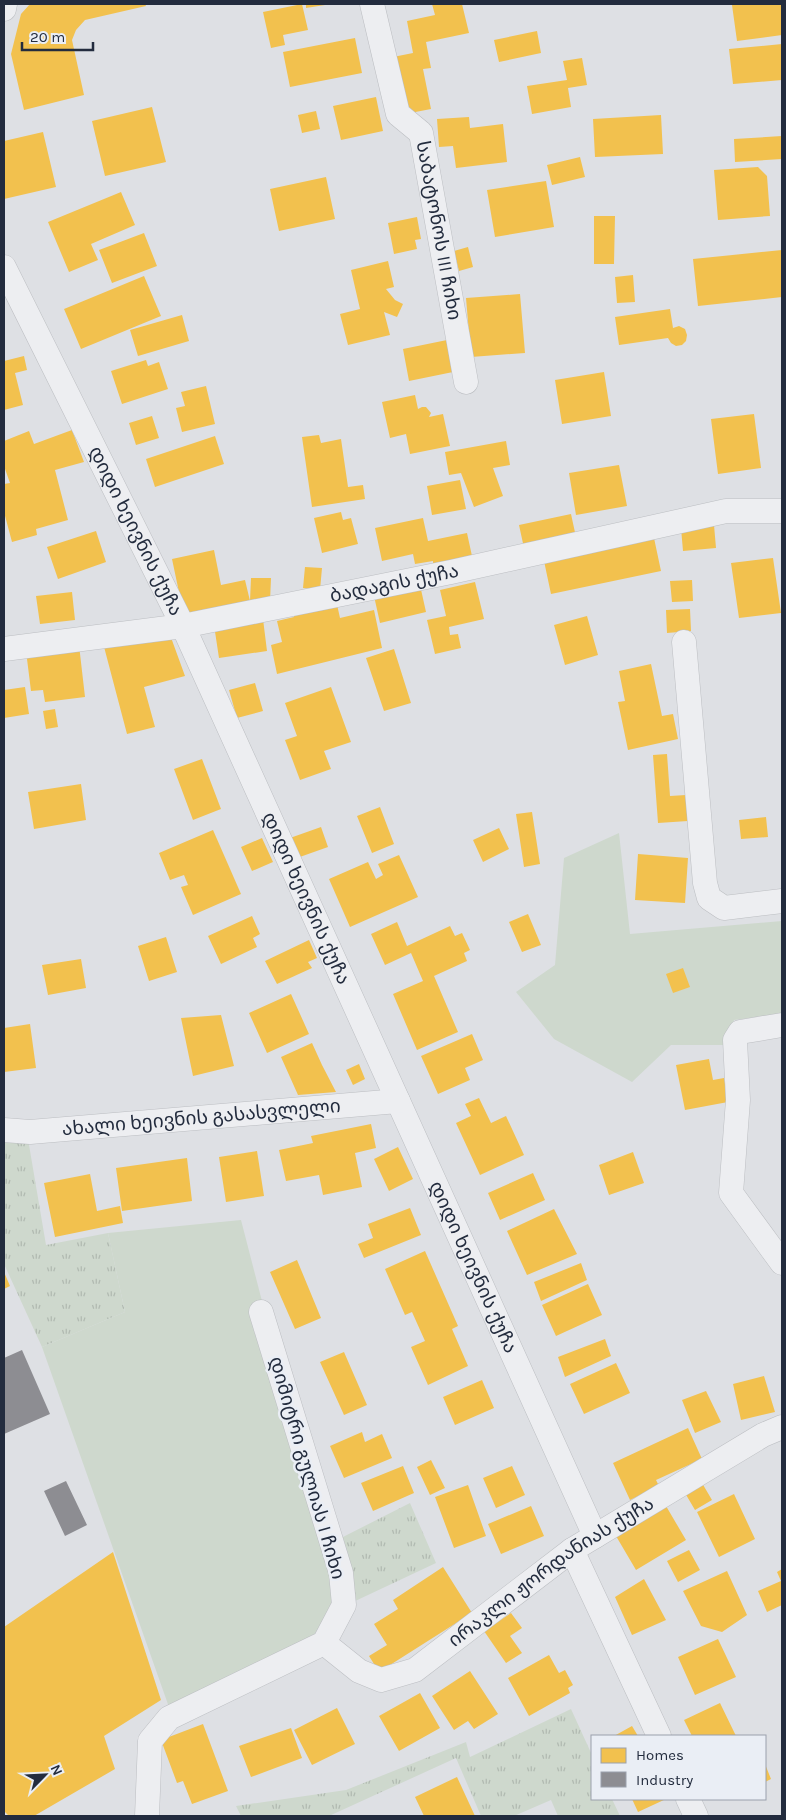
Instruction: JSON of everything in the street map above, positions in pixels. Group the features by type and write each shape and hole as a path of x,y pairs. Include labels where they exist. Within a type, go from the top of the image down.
{"street":[{"path":"4,9 5,4"},
{"name":"საბატონოს III ჩიხი","path":"372,4 398,114 421,133 466,382"},
{"name":"დიდი ხეივნის ქუჩა","path":"4,267 183,626 595,1536"},
{"name":"ბადაგის ქუჩა","path":"4,649 183,626 450,572 726,511 782,511"},
{"path":"684,642 705,884 709,898 724,908 782,901"},
{"path":"782,1025 740,1032 736,1040 738,1100 731,1192 782,1263"},
{"name":"ახალი ხეივნის გასასვლელი","path":"4,1130 30,1132 398,1101"},
{"name":"დიმიტრი გულიას I ჩიხი","path":"261,1312 341,1573 344,1605 324,1643"},
{"name":"ირაკლი ჟორდანიას ქუჩა","path":"324,1643 359,1671 381,1680 415,1670 572,1550 763,1435 782,1427"},
{"path":"572,1550 659,1735"},
{"path":"148,1816 150,1741 169,1718 324,1643"},
{"path":"688,1800 696,1816"}],"green space":[{"path":"619,833 630,934 782,921 782,1014 734,1020 726,1045 671,1045 632,1082 554,1039 516,992 555,965 564,858"},
{"path":"4,1138 28,1139 46,1245 108,1233 125,1312 42,1347 4,1264"},
{"path":"241,1220 332,1572 335,1602 316,1637 170,1710 42,1347 125,1312 108,1233"},
{"path":"410,1503 436,1563 351,1603 339,1539"},
{"path":"571,1709 591,1753 591,1800 612,1800 620,1816 558,1816 551,1800 514,1816 481,1816 456,1758 329,1816 241,1816 236,1806 346,1790 466,1742 470,1757"}],"building: Homes":[{"path":"30,4 145,4 146,6 85,20 76,30 72,40 84,95 24,110 11,54 21,14"},
{"path":"302,4 308,30 283,35 285,45 271,48 263,12"},
{"path":"306,4 324,4 325,5 306,8"},
{"path":"432,4 462,4 469,33 426,42 431,68 423,69 431,109 405,114 393,57 413,53 407,21 435,15"},
{"path":"782,4 782,35 737,41 732,5"},
{"path":"537,31 541,53 499,62 494,40"},
{"path":"355,38 362,73 290,87 283,52"},
{"path":"782,44 782,80 733,84 729,49"},
{"path":"582,58 587,85 568,88 571,107 532,114 527,86 567,80 563,61"},
{"path":"376,97 383,131 341,140 333,106"},
{"path":"152,107 166,162 105,176 92,121"},
{"path":"316,111 320,129 302,133 298,115"},
{"path":"661,115 663,154 595,157 593,119"},
{"path":"469,117 470,128 503,124 507,162 456,168 453,146 439,147 437,119"},
{"path":"43,132 56,187 4,199 4,141"},
{"path":"782,136 782,159 735,162 734,139"},
{"path":"580,157 585,177 552,185 547,165"},
{"path":"758,167 767,176 770,216 718,220 714,170"},
{"path":"326,177 335,219 279,231 270,189"},
{"path":"546,181 554,227 495,237 487,190"},
{"path":"121,192 135,225 91,244 98,260 69,272 48,222"},
{"path":"594,216 615,216 614,264 594,264"},
{"path":"417,217 421,239 415,240 417,249 394,254 388,223"},
{"path":"144,233 157,266 112,283 99,250"},
{"path":"468,247 473,267 459,271 454,251"},
{"path":"782,250 782,297 698,306 693,259"},
{"path":"388,261 394,287 386,289 395,300 403,304 397,317 384,312 390,335 348,345 340,314 360,309 351,270"},
{"path":"633,275 635,302 617,303 615,277"},
{"path":"144,276 161,316 81,349 64,309"},
{"path":"520,294 525,353 471,357 466,298"},
{"path":"670,309 673,328 679,326 685,329 687,335 686,341 682,345 676,346 668,338 619,345 615,317"},
{"path":"182,315 189,341 138,356 130,330"},
{"path":"447,340 453,372 409,381 403,349"},
{"path":"24,356 27,370 15,373 23,405 4,410 4,361"},
{"path":"146,360 148,366 159,362 168,389 122,404 111,371"},
{"path":"604,372 611,416 562,424 555,380"},
{"path":"206,386 215,424 182,432 176,408 185,406 181,392"},
{"path":"415,395 418,409 426,407 431,413 429,417 443,414 450,446 410,454 406,434 390,438 382,402"},
{"path":"754,414 761,468 718,474 711,419"},
{"path":"152,416 159,438 136,445 129,423"},
{"path":"72,430 84,462 55,470 68,520 36,529 37,535 12,542 4,512 4,484 10,483 4,466 4,441 29,431 34,444"},
{"path":"319,435 321,443 341,439 348,487 363,485 365,499 312,507 302,437"},
{"path":"215,436 224,464 155,487 146,459"},
{"path":"506,441 510,465 493,468 503,496 474,507 461,473 449,475 445,452"},
{"path":"619,465 627,506 576,515 569,473"},
{"path":"460,480 466,509 432,515 427,486"},
{"path":"341,512 343,520 351,518 358,544 322,553 314,518"},
{"path":"571,514 576,537 524,548 519,525"},
{"path":"423,518 428,541 467,533 472,556 433,564 433,561 415,564 413,554 382,561 375,528"},
{"path":"714,525 716,548 683,551 681,528"},
{"path":"96,531 106,562 58,579 47,547"},
{"path":"654,538 661,571 551,594 544,561"},
{"path":"214,550 221,585 245,580 250,601 251,578 271,578 270,602 184,616 172,559"},
{"path":"773,558 781,613 739,618 731,563"},
{"path":"305,567 322,568 320,590 303,588"},
{"path":"692,580 693,601 672,602 670,581"},
{"path":"475,582 484,619 449,627 450,635 458,634 461,648 435,654 427,620 446,616 440,590"},
{"path":"420,585 426,612 380,623 374,596"},
{"path":"72,592 75,620 40,624 36,596"},
{"path":"336,600 340,618 374,610 382,648 277,674 271,645 282,642 277,621 294,617 293,609"},
{"path":"690,609 691,631 667,633 666,610"},
{"path":"587,616 598,655 565,665 554,625"},
{"path":"263,619 267,651 219,658 214,625"},
{"path":"169,632 185,676 144,687 155,727 127,734 103,643"},
{"path":"79,645 85,697 45,702 43,690 31,691 26,651"},
{"path":"394,649 411,703 384,711 366,658"},
{"path":"651,664 662,716 673,714 678,739 628,750 618,702 625,701 619,671"},
{"path":"255,683 263,711 237,718 229,690"},
{"path":"25,687 29,714 4,718 4,690"},
{"path":"331,687 351,742 324,751 331,769 300,780 285,740 297,736 285,703"},
{"path":"55,709 58,727 46,729 43,711"},
{"path":"667,754 670,796 686,795 688,821 658,823 653,755"},
{"path":"202,759 221,809 193,820 174,769"},
{"path":"81,784 86,820 34,829 28,792"},
{"path":"380,807 394,844 372,853 357,816"},
{"path":"532,812 540,864 524,867 516,814"},
{"path":"766,817 768,837 741,839 739,820"},
{"path":"321,827 328,847 297,858 290,838"},
{"path":"499,828 509,849 483,862 473,840"},
{"path":"213,830 241,894 193,915 181,887 188,885 184,875 170,880 159,853"},
{"path":"262,838 273,862 252,871 241,847"},
{"path":"638,854 688,858 685,903 635,900"},
{"path":"399,855 418,897 350,927 329,879 368,862 376,879 383,875 378,864"},
{"path":"528,914 541,945 522,952 509,922"},
{"path":"252,916 260,934 253,938 257,947 221,964 208,936"},
{"path":"397,922 407,946 450,926 455,936 462,933 470,950 464,953 467,961 434,976 458,1032 417,1050 393,994 423,981 411,953 385,965 371,934"},
{"path":"166,937 177,972 149,981 138,946"},
{"path":"309,940 317,958 308,962 312,968 277,984 265,961"},
{"path":"81,959 86,988 48,995 42,965"},
{"path":"683,968 690,987 673,993 666,974"},
{"path":"291,994 309,1034 267,1053 249,1013"},
{"path":"221,1015 234,1066 193,1076 181,1018"},
{"path":"30,1024 36,1068 4,1072 4,1028"},
{"path":"472,1034 483,1060 465,1068 470,1080 438,1094 421,1056"},
{"path":"312,1043 336,1092 298,1095 281,1057"},
{"path":"709,1059 713,1080 724,1078 728,1102 685,1110 676,1065"},
{"path":"359,1064 365,1079 353,1085 346,1070"},
{"path":"479,1098 491,1123 506,1116 524,1155 480,1175 456,1123 471,1116 465,1104"},
{"path":"371,1124 376,1148 355,1153 362,1187 323,1195 319,1175 286,1181 279,1150 313,1143 311,1136"},
{"path":"398,1147 413,1179 389,1191 374,1159"},
{"path":"257,1151 264,1196 226,1202 219,1157"},
{"path":"633,1152 644,1183 609,1195 599,1165"},
{"path":"187,1158 192,1201 122,1211 116,1168"},
{"path":"533,1173 545,1200 500,1220 488,1193"},
{"path":"90,1174 97,1211 120,1206 123,1223 55,1237 44,1183"},
{"path":"410,1208 421,1235 364,1258 358,1244 373,1238 368,1224"},
{"path":"554,1209 577,1254 527,1275 507,1231"},
{"path":"425,1251 458,1326 452,1329 468,1366 428,1385 411,1347 425,1341 412,1312 405,1315 385,1269"},
{"path":"297,1260 321,1318 295,1329 270,1272"},
{"path":"581,1263 587,1280 541,1301 534,1282"},
{"path":"4,1272 10,1286 4,1289"},
{"path":"588,1284 602,1315 556,1336 542,1305"},
{"path":"605,1339 611,1356 565,1377 558,1357"},
{"path":"344,1352 367,1405 344,1415 320,1362"},
{"path":"616,1363 630,1393 584,1414 570,1384"},
{"path":"764,1376 775,1412 741,1420 733,1384"},
{"path":"482,1380 494,1408 455,1425 443,1397"},
{"path":"706,1391 721,1422 695,1433 682,1400"},
{"path":"688,1428 702,1459 656,1480 659,1486 630,1500 613,1463"},
{"path":"362,1432 365,1442 382,1434 392,1458 344,1478 330,1446"},
{"path":"431,1460 445,1488 430,1495 417,1467"},
{"path":"403,1466 414,1493 373,1511 361,1483"},
{"path":"512,1466 525,1495 496,1508 483,1478"},
{"path":"702,1483 712,1500 695,1510 685,1493"},
{"path":"468,1485 486,1536 454,1548 435,1497"},
{"path":"734,1494 755,1539 719,1557 697,1512"},
{"path":"531,1506 544,1536 501,1554 488,1524"},
{"path":"666,1506 686,1540 636,1570 616,1536"},
{"path":"689,1550 700,1570 678,1582 667,1561"},
{"path":"113,1552 161,1700 104,1736 115,1769 34,1816 9,1816 4,1811 4,1627"},
{"path":"443,1567 472,1613 379,1672 369,1656 387,1645 374,1624 398,1609 393,1600"},
{"path":"782,1569 782,1605 767,1612 758,1591 781,1581 777,1572"},
{"path":"727,1571 747,1615 722,1632 701,1626 683,1591"},
{"path":"644,1579 666,1620 632,1635 615,1597"},
{"path":"511,1613 522,1628 510,1636 522,1653 506,1663 484,1631"},
{"path":"718,1639 736,1677 695,1695 678,1657"},
{"path":"549,1655 559,1673 565,1670 573,1685 568,1688 570,1693 529,1716 508,1678"},
{"path":"470,1671 498,1714 474,1729 468,1721 454,1730 432,1696"},
{"path":"420,1693 440,1728 399,1751 379,1716"},
{"path":"720,1703 736,1735 692,1735 684,1720"},
{"path":"337,1708 355,1744 312,1765 294,1730"},
{"path":"203,1724 228,1791 192,1804 183,1781 177,1783 161,1740"},
{"path":"632,1726 637,1735 616,1735"},
{"path":"291,1728 302,1758 251,1777 239,1746"},
{"path":"766,1766 771,1779 766,1782"},
{"path":"457,1777 475,1816 424,1816 415,1797"},
{"path":"632,1800 664,1800 638,1812"}],"building: Industry":[{"path":"22,1350 50,1414 4,1434 4,1358"},
{"path":"66,1481 87,1525 65,1536 44,1491"}]}
